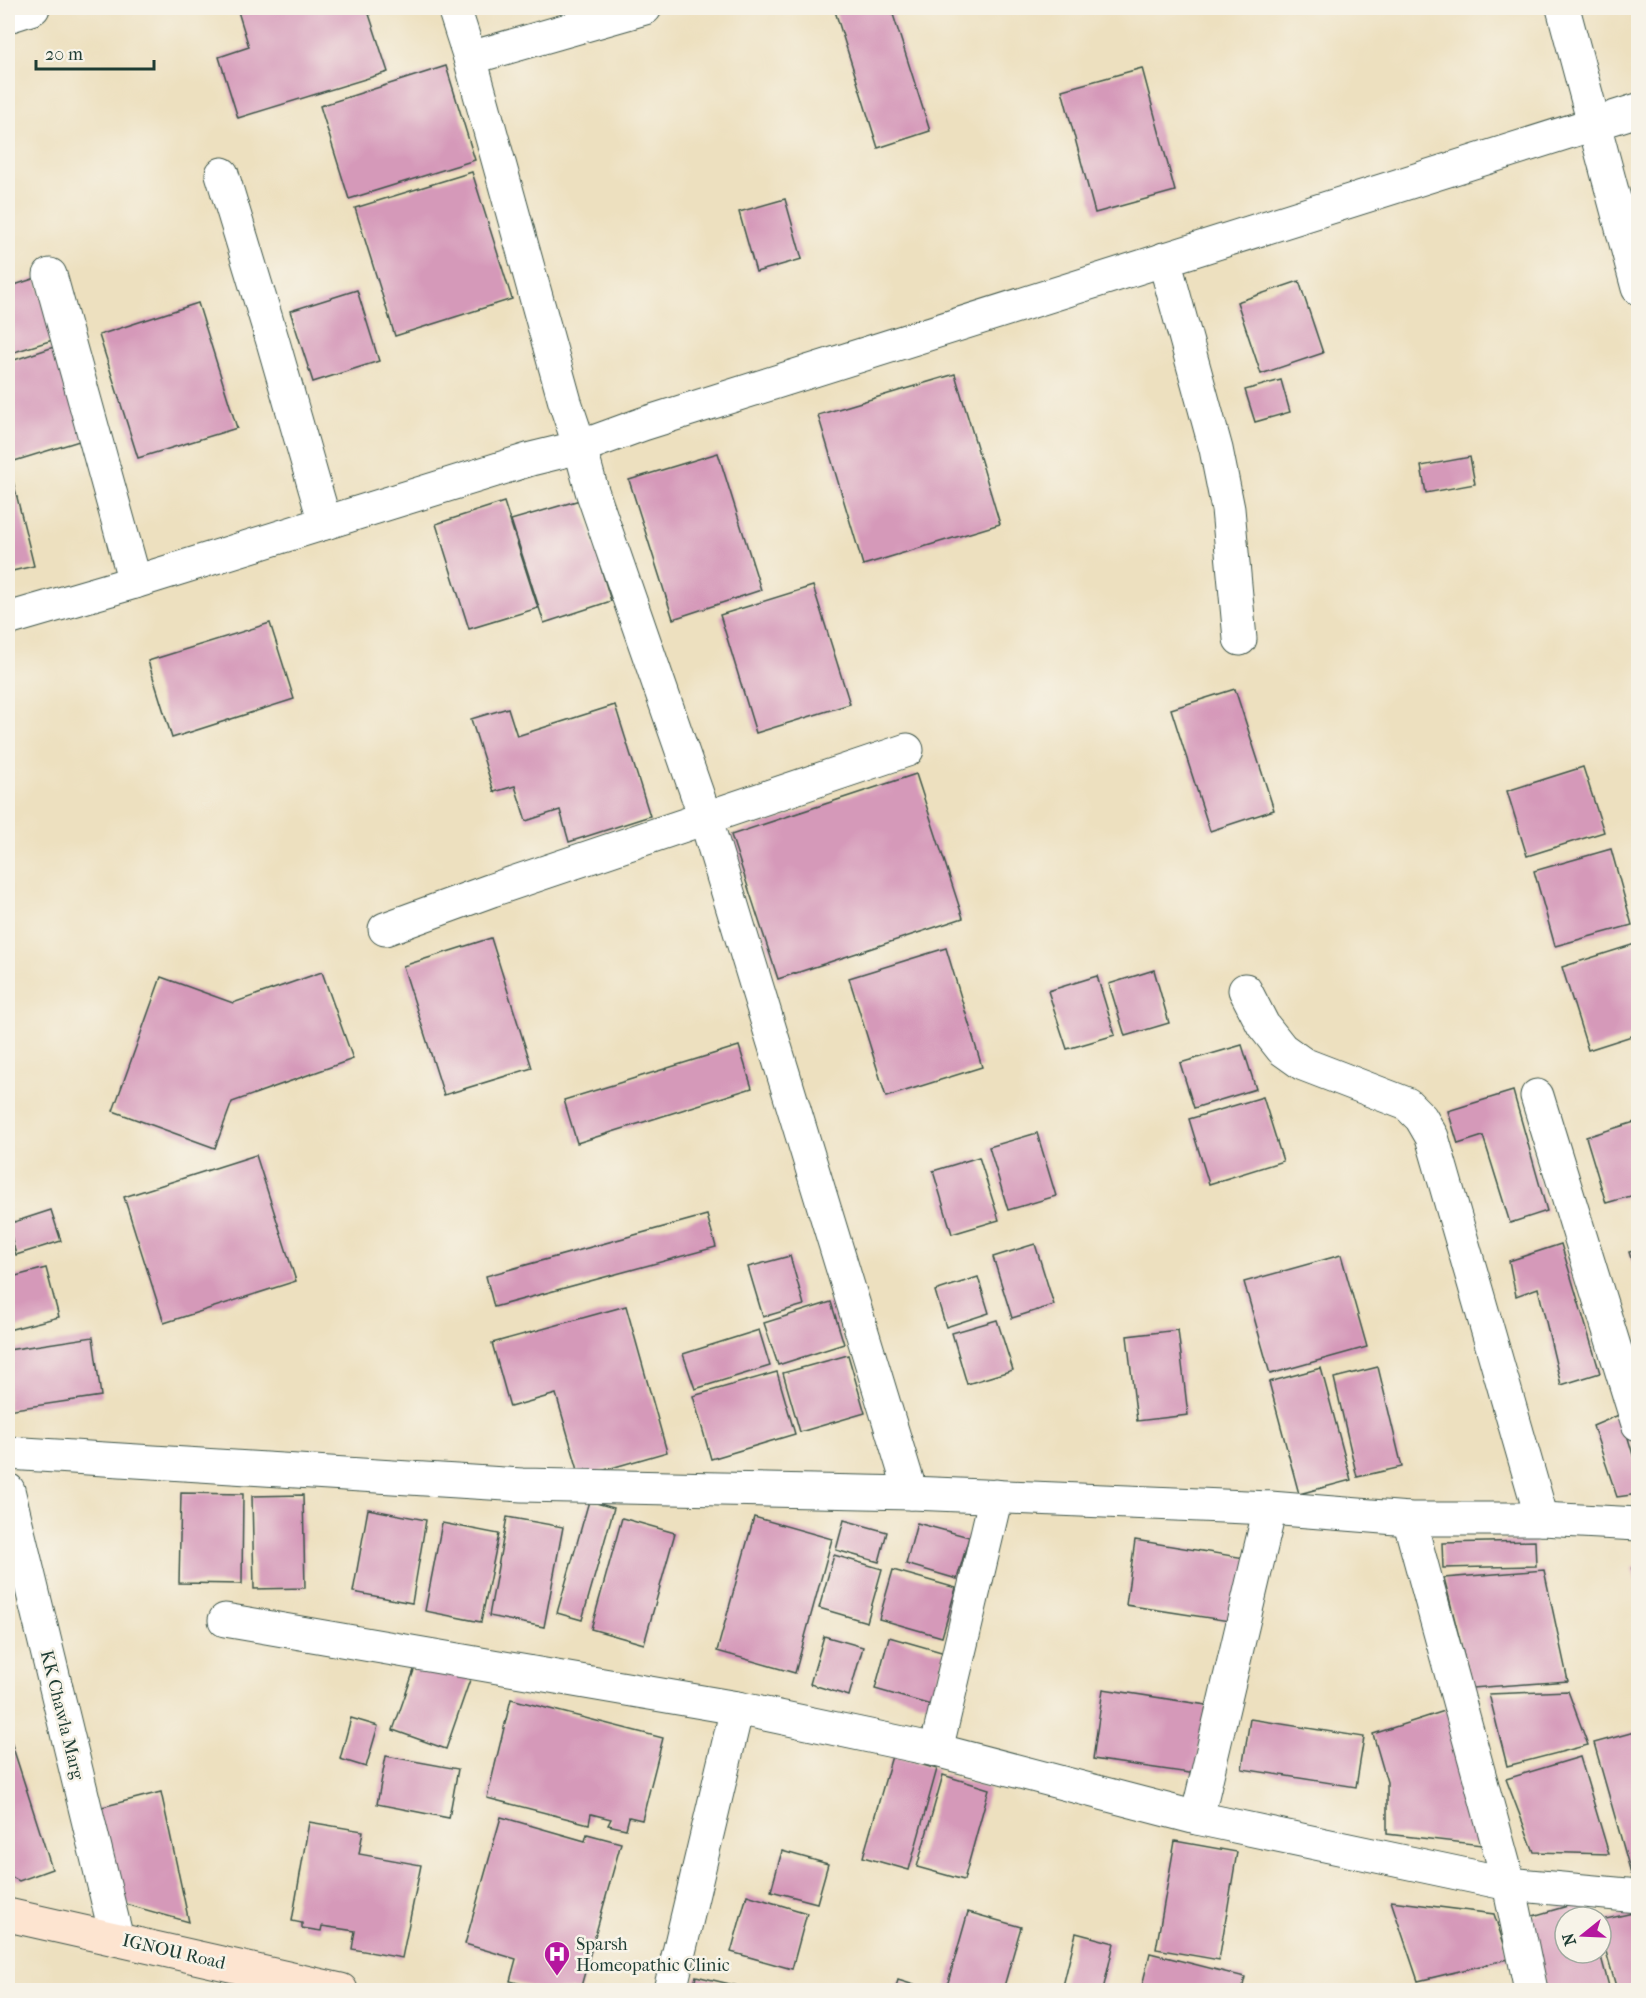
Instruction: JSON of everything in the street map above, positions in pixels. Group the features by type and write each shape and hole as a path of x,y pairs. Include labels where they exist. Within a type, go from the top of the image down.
{"street":[{"path":"8,16 33,8"},
{"path":"454,8 470,58 565,402 596,502 705,817 910,1493"},
{"path":"470,58 645,8"},
{"path":"1563,8 1638,288"},
{"path":"8,620 531,459 580,447 643,424 1638,110"},
{"path":"222,174 325,524"},
{"path":"1164,259 1216,449 1228,509 1240,639"},
{"path":"50,275 135,582"},
{"path":"384,929 705,817 908,750"},
{"path":"1245,990 1263,1025 1282,1049 1303,1064 1407,1104 1421,1118 1432,1137 1542,1520"},
{"path":"1537,1096 1638,1424"},
{"path":"8,1453 522,1485 996,1496 1270,1508 1409,1519 1542,1520 1638,1524"},
{"name":"KK Chawla Marg","path":"8,1491 117,1939"},
{"path":"936,1750 996,1496"},
{"path":"1197,1818 1270,1508"},
{"path":"1409,1519 1509,1884 1531,1990"},
{"path":"225,1620 737,1708 936,1750 1197,1818 1509,1884 1638,1896"},
{"path":"670,1990 737,1708"},
{"name":"IGNOU Road","path":"8,1915 341,1990"}],"building":[{"path":"237,8 367,8 388,72 238,118 219,57 249,47"},
{"path":"847,8 891,8 930,131 878,148 835,11"},
{"path":"446,66 475,160 349,199 320,106"},
{"path":"1142,68 1175,191 1095,213 1062,90"},
{"path":"472,172 512,299 395,336 355,208"},
{"path":"785,199 802,259 756,272 739,212"},
{"path":"36,278 56,339 8,354 8,287"},
{"path":"1299,281 1323,353 1261,374 1237,302"},
{"path":"357,290 379,361 313,382 290,311"},
{"path":"198,303 237,428 138,458 99,335"},
{"path":"60,345 89,438 8,463 8,362"},
{"path":"955,374 1000,524 863,565 818,415"},
{"path":"1281,380 1290,412 1255,422 1245,390"},
{"path":"718,453 761,590 673,619 629,480"},
{"path":"1470,457 1475,484 1426,493 1421,466"},
{"path":"12,477 34,566 8,572 8,478"},
{"path":"580,500 611,601 544,623 511,520"},
{"path":"504,502 538,608 469,629 436,524"},
{"path":"813,586 850,704 756,733 720,615"},
{"path":"270,623 294,699 172,738 148,661"},
{"path":"1235,689 1274,810 1210,831 1171,709"},
{"path":"615,705 650,816 569,842 560,810 526,821 515,786 494,792 471,719 508,708 517,736"},
{"path":"1583,767 1604,832 1527,856 1507,791"},
{"path":"916,774 963,918 778,979 731,835"},
{"path":"1611,849 1632,925 1555,946 1534,871"},
{"path":"491,938 532,1068 444,1095 403,966"},
{"path":"1638,943 1638,1034 1588,1050 1562,967"},
{"path":"946,948 982,1067 886,1097 849,978"},
{"path":"1154,970 1169,1023 1125,1036 1109,984"},
{"path":"322,972 353,1059 232,1102 215,1148 113,1111 161,977 233,1003"},
{"path":"1097,976 1115,1035 1067,1049 1048,991"},
{"path":"1242,1045 1256,1089 1194,1108 1180,1063"},
{"path":"739,1046 752,1088 577,1143 564,1100"},
{"path":"1513,1091 1547,1211 1510,1223 1483,1136 1458,1144 1448,1111"},
{"path":"1263,1097 1283,1161 1209,1184 1189,1119"},
{"path":"1638,1121 1638,1194 1606,1203 1586,1137"},
{"path":"1037,1133 1056,1196 1008,1210 989,1147"},
{"path":"256,1155 296,1281 164,1323 124,1197"},
{"path":"979,1157 999,1220 952,1234 933,1171"},
{"path":"51,1210 61,1241 16,1255 8,1224"},
{"path":"707,1215 716,1247 494,1307 486,1276"},
{"path":"1035,1244 1054,1305 1012,1318 993,1257"},
{"path":"1561,1244 1600,1373 1561,1385 1538,1288 1516,1296 1509,1261"},
{"path":"1638,1250 1638,1281 1629,1252"},
{"path":"1341,1255 1367,1347 1270,1374 1244,1282"},
{"path":"790,1256 804,1305 763,1317 748,1267"},
{"path":"46,1268 59,1317 8,1330 8,1278"},
{"path":"978,1277 989,1313 946,1327 935,1291"},
{"path":"831,1302 844,1344 778,1365 764,1323"},
{"path":"626,1306 667,1452 580,1477 556,1394 510,1407 492,1343"},
{"path":"997,1320 1013,1370 967,1384 952,1333"},
{"path":"759,1330 770,1366 695,1389 683,1354"},
{"path":"1178,1330 1188,1415 1137,1421 1127,1336"},
{"path":"93,1337 101,1396 8,1410 8,1350"},
{"path":"848,1355 865,1413 800,1432 783,1373"},
{"path":"1378,1367 1402,1467 1357,1477 1334,1378"},
{"path":"1321,1368 1351,1480 1299,1494 1269,1382"},
{"path":"777,1372 795,1434 711,1459 693,1396"},
{"path":"1621,1414 1638,1472 1638,1494 1617,1497 1593,1426"},
{"path":"181,1493 243,1494 242,1584 179,1583"},
{"path":"303,1495 305,1588 254,1589 252,1496"},
{"path":"589,1501 614,1508 582,1620 557,1613"},
{"path":"368,1509 426,1520 412,1603 353,1592"},
{"path":"507,1517 563,1527 544,1627 489,1616"},
{"path":"754,1517 832,1539 795,1673 717,1651"},
{"path":"622,1518 675,1533 644,1644 591,1629"},
{"path":"844,1520 887,1532 879,1562 836,1550"},
{"path":"442,1523 499,1534 481,1622 425,1611"},
{"path":"917,1523 969,1537 957,1579 906,1564"},
{"path":"1135,1540 1251,1559 1242,1623 1126,1605"},
{"path":"1535,1541 1536,1566 1443,1568 1442,1543"},
{"path":"834,1555 882,1569 867,1622 819,1608"},
{"path":"1638,1566 1638,1588 1632,1568"},
{"path":"893,1570 956,1588 942,1637 879,1619"},
{"path":"1544,1570 1568,1681 1472,1688 1444,1578"},
{"path":"824,1636 863,1647 849,1696 810,1684"},
{"path":"889,1637 945,1653 931,1705 875,1689"},
{"path":"419,1656 472,1674 446,1749 393,1730"},
{"path":"1103,1689 1206,1705 1196,1774 1093,1759"},
{"path":"1568,1691 1588,1745 1507,1766 1489,1694"},
{"path":"511,1699 663,1738 642,1820 629,1817 626,1829 608,1825 611,1819 591,1814 589,1824 487,1798"},
{"path":"1454,1708 1490,1846 1387,1834 1387,1782 1373,1734"},
{"path":"351,1718 378,1726 366,1767 340,1759"},
{"path":"1250,1719 1364,1737 1356,1787 1242,1769"},
{"path":"1638,1731 1638,1871 1631,1873 1594,1743"},
{"path":"8,1732 52,1869 19,1881 8,1875"},
{"path":"386,1756 458,1769 449,1818 377,1804"},
{"path":"892,1756 937,1769 909,1870 863,1857"},
{"path":"1580,1757 1609,1854 1534,1852 1506,1779"},
{"path":"943,1775 989,1789 964,1880 917,1867"},
{"path":"161,1792 189,1922 118,1902 94,1809"},
{"path":"501,1817 585,1841 587,1834 621,1843 580,1990 544,1990 510,1981 516,1959 465,1944"},
{"path":"309,1822 363,1831 359,1854 421,1865 402,1958 352,1949 355,1931 322,1926 321,1931 302,1928 302,1923 292,1921"},
{"path":"1175,1841 1237,1852 1219,1960 1156,1949"},
{"path":"782,1851 828,1864 817,1903 771,1891"},
{"path":"747,1895 807,1913 792,1969 731,1952"},
{"path":"1391,1901 1494,1914 1509,1959 1418,1981"},
{"path":"1585,1901 1586,1905 1571,1905"},
{"path":"1553,1910 1553,1965 1603,1965 1610,1990 1547,1990 1526,1918"},
{"path":"968,1912 1021,1927 1003,1990 964,1990 947,1986"},
{"path":"1638,1912 1638,1990 1617,1990 1610,1965 1613,1965 1613,1917"},
{"path":"1076,1933 1114,1943 1103,1990 1062,1990"},
{"path":"1150,1953 1245,1977 1242,1990 1141,1990"},
{"path":"696,1976 755,1990 693,1990"},
{"path":"898,1980 930,1990 895,1990"}],"place":[{"name":"Sparsh Homeopathic Clinic","path":"557,1977"}]}
